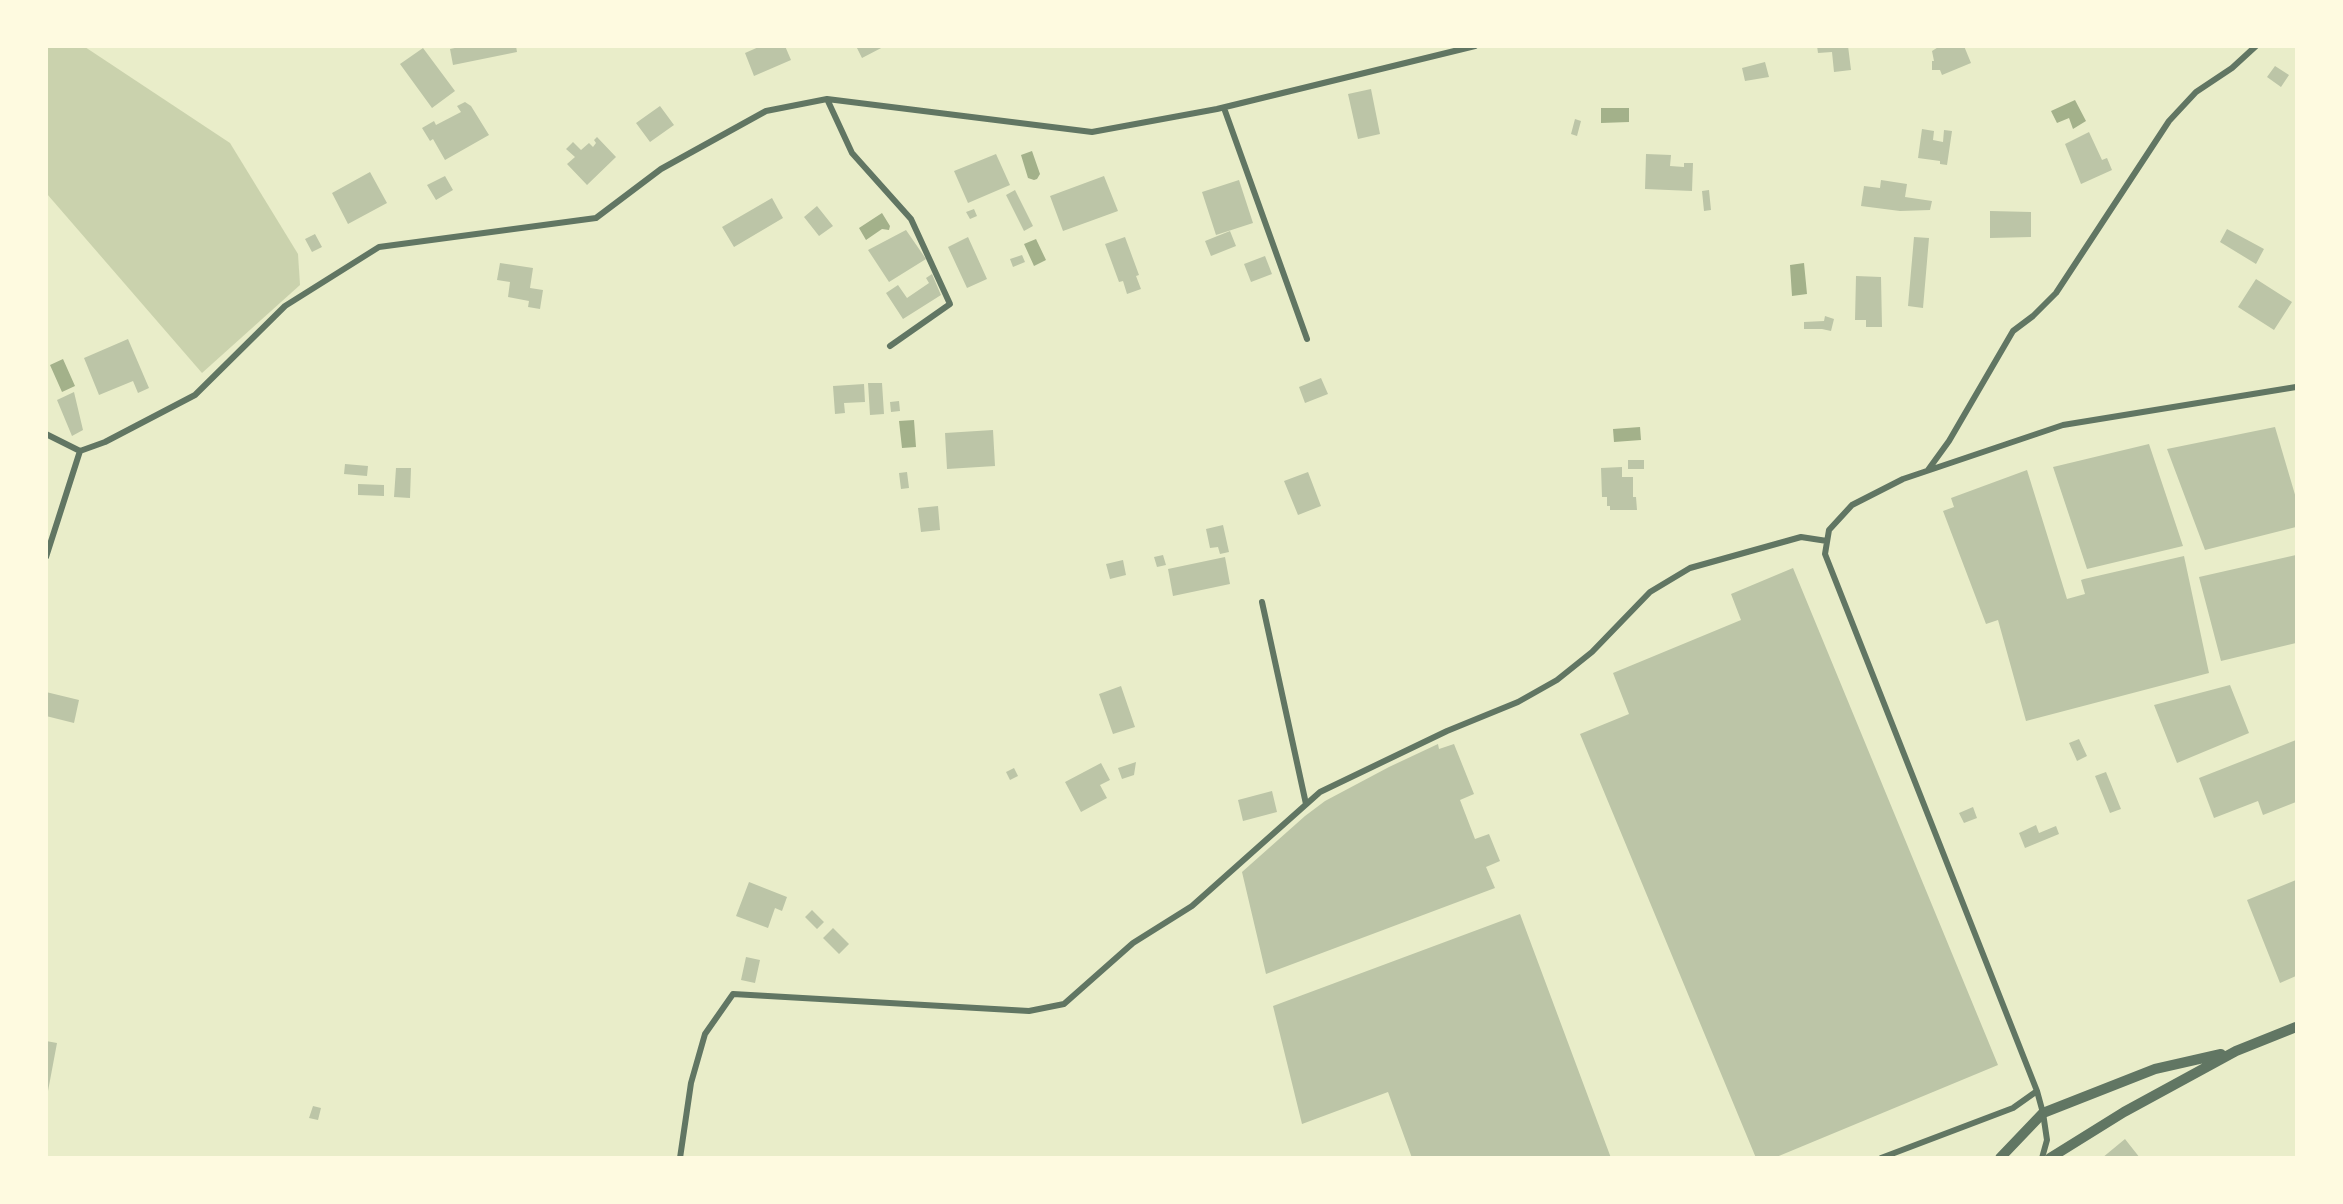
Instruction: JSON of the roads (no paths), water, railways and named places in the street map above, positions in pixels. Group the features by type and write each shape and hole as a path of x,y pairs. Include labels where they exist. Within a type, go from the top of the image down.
{"street":[{"path":"46,434 80,451 105,442 195,396 285,306 380,247 596,218 661,169 766,111 827,99 1092,132 1224,108 1475,46"},
{"path":"1927,471 1949,441 2013,331 2034,316 2056,293 2169,121 2196,92 2232,68 2256,46"},
{"path":"827,99 852,153 911,219 950,304 890,345"},
{"path":"1224,108 1307,339"},
{"path":"2042,1158 2047,1140 2037,1091 1825,554 1829,530 1852,505 1903,479 2063,425 2296,387"},
{"path":"46,557 80,451"},
{"path":"680,1158 691,1083 705,1034 733,994 1029,1011 1065,1004 1133,944 1192,906 1320,792 1447,731 1518,702 1557,680 1592,652 1650,592 1690,568 1801,537 1827,542"},
{"path":"1262,602 1306,804"},
{"path":"2050,1158 2124,1112 2236,1051 2296,1027"},
{"path":"2000,1158 2043,1113 2155,1069 2236,1051"},
{"path":"1881,1158 2013,1108 2037,1091"}]}
